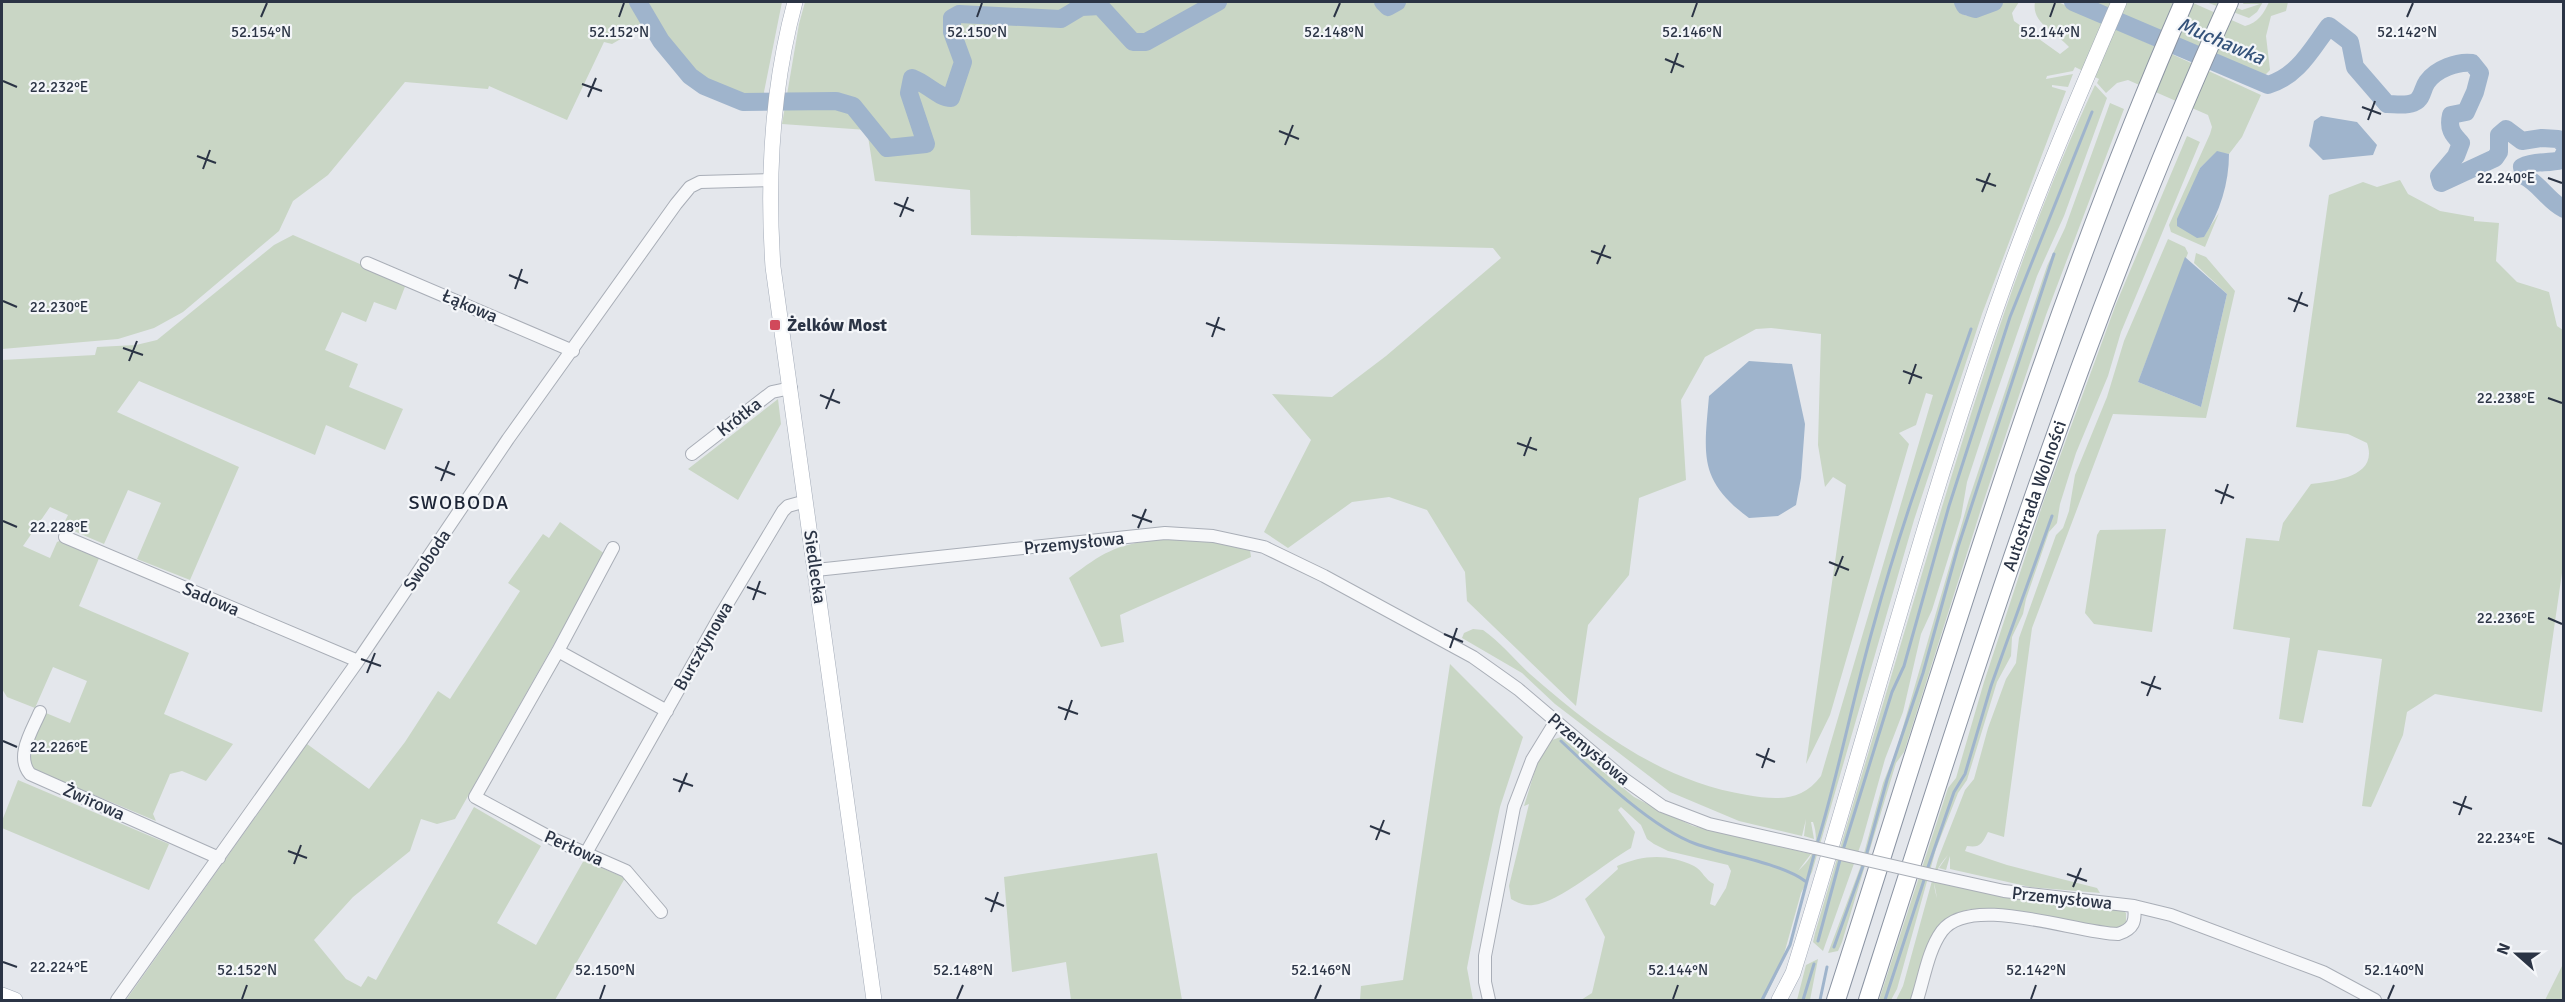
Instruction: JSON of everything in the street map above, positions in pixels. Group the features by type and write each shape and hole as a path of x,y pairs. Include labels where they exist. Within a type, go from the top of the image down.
{"highway":[{"name":"Autostrada Wolności","path":"1836,1000 2018,437 2075,272 2141,100 2184,2"},
{"name":"Autostrada Wolności","path":"1868,1000 1980,652 2039,482 2099,318 2228,3"}],"main road":[{"name":"Siedlecka","path":"795,2 779,79 774,132 771,180 773,267 874,1000"},
{"path":"1790,1000 1793,973 1897,618 1965,403 2037,196 2120,2"},
{"path":"1779,1000 1793,973"},
{"path":"2,995 15,1000"}],"street":[{"name":"Swoboda","path":"117,1000 358,661 508,440 690,187 706,182 771,180"},
{"name":"Łąkowa","path":"367,263 573,351"},
{"name":"Krótka","path":"692,454 772,392 791,388"},
{"name":"Bursztynowa","path":"586,853 783,512 788,506 806,501"},
{"name":"Przemysłowa","path":"816,570 1165,534 1231,539 1264,547 1442,638 1501,676 1624,779 1662,806 1709,824 2018,894 2134,906 2171,915 2323,972 2375,1000"},
{"name":"Sadowa","path":"65,537 358,661"},
{"path":"558,651 613,548"},
{"name":"Bursztynowa","path":"558,651 667,711"},
{"name":"Perłowa","path":"558,651 475,797 553,839 626,871 661,912"},
{"name":"Żwirowa","path":"40,712 23,754 23,762 30,774 219,858"},
{"path":"1489,1000 1484,976 1485,956 1514,807 1532,760 1556,721"},
{"path":"1917,1000 1938,938 1956,919 1985,913 2118,934 2129,930 2133,924 2134,906"}],"green space":[{"path":"2006,1 2019,2 2012,13 2014,21 2060,54 2069,47 2041,22 2035,9 2035,2 2058,2 2261,95 2242,137 2229,154 2217,152 2200,168 2189,195 2204,236 2219,213 2205,247 2171,232 2169,225 2210,134 2212,127 2208,115 2128,80 2117,83 2106,93 2097,83 2099,79 2075,67 2073,71 2047,76 2046,79 2073,74 2068,87 2052,85 2052,87 2066,91 1982,314 1914,520 1812,872 1801,893 1781,965 1764,1000 1581,1000 1592,993 1605,937 1585,899 1618,869 1617,866 1646,858 1665,857 1694,866 1714,884 1710,904 1715,906 1726,888 1731,871 1728,865 1668,851 1654,844 1647,839 1641,825 1621,807 1618,810 1635,832 1631,848 1569,890 1544,903 1527,905 1511,899 1509,886 1529,804 1524,806 1537,764 1552,740 1561,737 1634,797 1693,826 1811,854 1798,871 1812,854 1816,843 1813,822 1811,822 1814,839 1804,836 1806,819 1802,836 1739,821 1670,792 1555,704 1522,673 1462,638 1464,633 1473,629 1483,630 1579,715 1630,750 1657,765 1716,788 1747,795 1778,798 1797,795 1805,791 1821,776 1933,395 1926,393 1916,425 1899,433 1909,444 1830,715 1806,764 1846,485 1833,477 1825,487 1818,445 1821,334 1771,328 1756,329 1705,357 1681,400 1686,480 1639,498 1629,575 1588,625 1576,706 1467,601 1465,572 1427,510 1389,497 1352,502 1288,548 1264,532 1311,440 1272,394 1332,397 1386,356 1501,258 1493,248 971,235 970,190 875,181 867,130 782,124 799,24 805,2 1957,2 1960,11 1970,16"},
{"path":"2,2 782,2 764,92 766,98 728,90 701,76 679,55 657,24 638,29 612,44 604,42 567,120 489,86 488,89 405,82 328,175 293,201 279,231 183,312 154,328 118,339 2,349"},
{"path":"2093,2 2191,2 2245,26 2254,23 2260,17 2269,2 2288,2 2286,11 2271,16 2266,36 2270,70 2264,76"},
{"path":"2206,2 2223,2 2242,10 2260,4 2243,4 2244,2 2263,2 2257,12 2249,18"},
{"path":"2095,85 2107,98 2064,216 2037,276 1989,415 1967,482 1961,517 1932,610 1921,634 1903,712 1885,759 1862,841 1823,951 1813,942 1815,933 1959,453 2030,241 2050,188"},
{"path":"2110,103 2124,109 2046,315 1982,506 1904,752 1896,763 1842,942 1838,951 1828,953 1860,868 1883,783 1896,751 1969,499 2047,266 2065,228"},
{"path":"2187,136 2200,142 2121,332 2108,376 2076,453 2060,504 2057,523 2049,532 2023,614 2012,637 2011,656 1997,682 1967,780 1958,793 1936,849 1897,989 1891,1000 1879,1000 1948,788 1956,778 1984,682 2045,497 2116,304"},
{"path":"2400,180 2408,194 2440,211 2474,217 2474,221 2499,223 2496,261 2517,282 2549,292 2557,326 2563,330 2564,559 2542,712 2435,694 2407,712 2403,735 2371,807 2362,806 2382,659 2318,650 2303,723 2279,719 2290,638 2233,629 2246,538 2279,541 2283,523 2311,484 2342,479 2361,470 2367,463 2369,454 2367,443 2348,434 2296,427 2329,195 2363,182 2377,187"},
{"path":"293,235 406,284 396,310 374,302 366,322 342,312 325,350 358,364 349,387 403,409 385,450 326,425 315,455 139,381 117,412 239,467 190,580 137,559 161,503 128,490 104,544 67,528 64,523 68,515 50,507 23,546 50,558 57,542 62,540 100,556 79,606 189,653 164,714 233,744 206,781 182,771 170,774 153,814 156,821 28,767 26,759 46,713 70,723 87,681 53,667 35,708 7,697 2,689 2,360 95,355 97,347 136,345 157,340 274,245"},
{"path":"2168,239 2185,247 2188,253 2138,382 2201,407 2227,294 2194,263 2196,253 2206,257 2235,291 2206,418 2113,414 2032,628 2004,837 1988,832 1980,844 1967,846 1965,851 2007,865 2097,888 2100,893 2030,887 1950,869 1950,856 1946,870 1939,868 1948,855 1937,870 1934,882 2013,898 2120,908 2126,913 2126,924 2122,928 2112,928 2021,914 1970,909 1954,914 1941,924 1936,933 1912,1000 1896,1000 1903,986 1938,859 1965,790 1974,779 1988,728 2006,679 2016,663 2019,638 2056,535 2063,528 2069,511 2075,475 2107,397 2124,341"},
{"path":"778,399 781,424 738,500 688,469"},
{"path":"560,522 605,554 455,819 437,824 421,819 410,851 353,897 314,940 346,979 361,987 368,976 376,980 474,807 541,846 497,923 536,945 584,860 625,878 555,1000 126,1000 307,744 369,789 405,742 438,691 450,699 520,591 508,583 543,534 549,538"},
{"path":"2166,529 2152,632 2094,624 2085,613 2097,535 2100,530"},
{"path":"1157,539 1209,541 1250,550 1251,557 1120,615 1124,642 1101,647 1069,578 1110,551 1130,544"},
{"path":"1450,664 1523,737 1500,807 1467,968 1473,1000 1360,1000 1361,986 1403,980"},
{"path":"18,780 169,844 149,890 2,828 2,821"},
{"path":"1157,853 1182,1000 1071,1000 1066,962 1012,972 1004,877"},
{"path":"1818,959 1810,1000 1797,1000 1806,965"},
{"path":"2563,964 2563,1000 2545,1000"}],"water":[{"path":"2321,116 2357,122 2377,145 2373,155 2323,160 2309,146 2314,121"},
{"path":"2217,151 2229,154 2225,186 2210,227 2204,237 2197,238 2177,226 2177,219 2200,168"},
{"path":"2185,257 2227,294 2201,407 2138,382"},
{"path":"1749,361 1792,364 1805,424 1801,478 1796,505 1778,516 1749,518 1721,491 1708,465 1706,435 1709,396"}],"waterway":[{"name":"Muchawka","path":"638,2 661,41 690,76 704,86 743,102 836,101 853,106 887,148 926,144 909,93 912,78 942,96 951,98 963,62 952,32 952,18 959,14 1061,19 1081,7 1100,6 1133,42 1146,42 1218,2"},
{"name":"Muchawka","path":"1383,2 1388,7 1397,2"},
{"name":"Muchawka","path":"1963,2 1965,6 1975,9 1994,2"},
{"name":"Muchawka","path":"2073,2 2268,85 2296,69 2329,26 2350,42 2355,67 2387,104 2415,102 2420,98 2427,82 2436,73 2454,65 2472,63 2480,73 2466,112 2451,115 2452,131 2461,143 2456,156 2439,176 2441,183 2495,158 2499,152 2499,135 2506,129 2522,141 2542,138 2558,139 2564,144"},
{"path":"1843,850 1892,692 1904,666 1949,506 2010,317 2092,112"},
{"name":"Muchawka","path":"2564,154 2561,160 2522,167 2524,176 2564,209"},
{"path":"1866,856 1887,780 1923,673 1958,547 2054,254"},
{"path":"1817,844 1866,651 1896,550 1971,329"},
{"path":"1927,870 1954,792 1965,774 1991,686 2052,516"},
{"path":"1561,741 1625,799 1661,826 1696,844 1782,869 1805,881"},
{"path":"1762,1000 1790,945 1815,851"},
{"path":"1818,941 1841,856"},
{"path":"1834,947 1864,863"},
{"path":"1885,1000 1925,877"},
{"path":"1803,1000 1814,964"},
{"path":"1820,1000 1827,967"}],"place":[{"name":"Żelków Most","path":"775,325"}],"district":[{"name":"SWOBODA","path":"459,502"}]}
